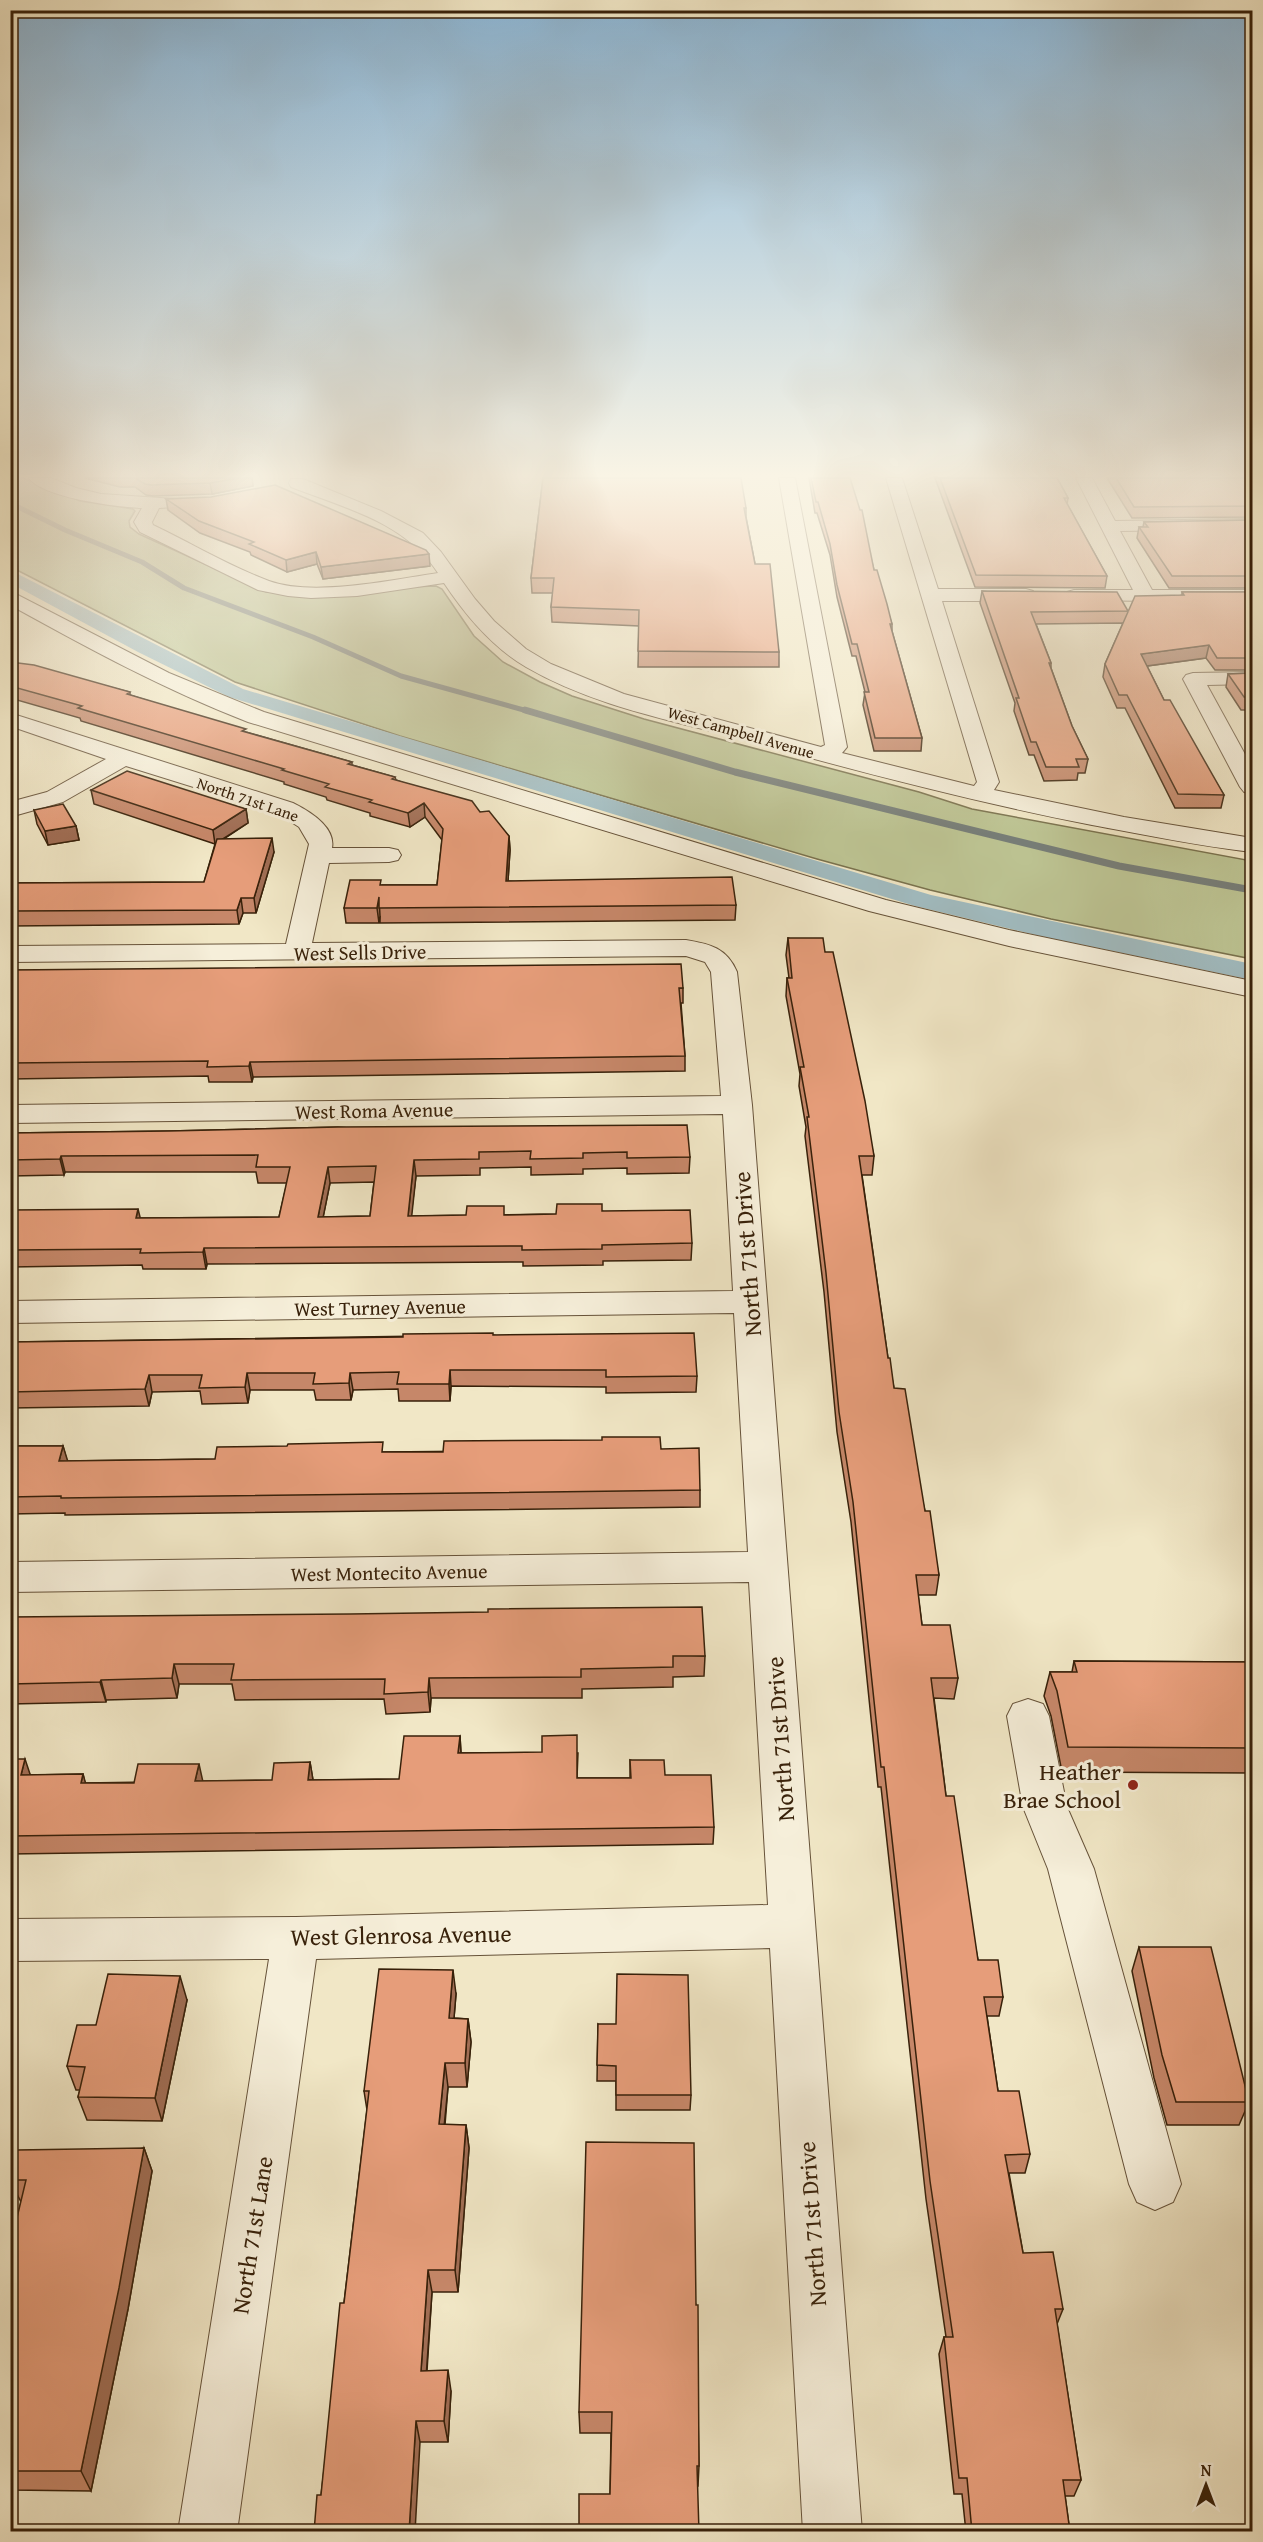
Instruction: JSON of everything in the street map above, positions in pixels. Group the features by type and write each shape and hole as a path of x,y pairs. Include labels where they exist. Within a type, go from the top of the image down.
{"street":[{"path":"10,597 177,686 256,717 878,906 1009,938 1252,989"},
{"name":"West Campbell Avenue","path":"465,597 488,628 525,658 544,669 605,694 824,756 980,795 1252,845"},
{"path":"809,597 836,747 824,756"},
{"path":"932,597 988,782 980,795"},
{"path":"1252,678 1193,679 1252,787"},
{"name":"North 71st Lane","path":"10,719 124,758 285,808 307,819 317,830 321,844 297,952"},
{"path":"10,810 55,797 124,758"},
{"path":"319,856 389,855"},
{"name":"West Sells Drive","path":"10,954 651,948 686,948 710,952"},
{"name":"North 71st Drive","path":"710,952 720,961 724,972 736,1105 833,2532"},
{"name":"West Roma Avenue","path":"10,1114 736,1105"},
{"name":"West Turney Avenue","path":"10,1312 750,1302"},
{"name":"West Montecito Avenue","path":"10,1577 768,1567"},
{"path":"1028,1716 1045,1807 1071,1869 1155,2184"},
{"name":"West Glenrosa Avenue","path":"10,1940 296,1938 792,1926"},
{"name":"North 71st Lane","path":"207,2532 296,1938"}],"green space":[{"path":"69,597 447,597 474,636 503,662 572,696 644,719 919,792 972,809 1252,861 1252,959 1051,919 930,890 400,736 235,682"}],"building":[{"path":"552,597 773,597 779,652 638,651 639,610 551,607"},
{"path":"840,597 885,597 892,624 890,624 922,738 875,738 864,692 869,692 857,644 852,644"},
{"path":"984,597 1120,597 1128,611 1031,612 1072,726 1088,759 1076,759 1079,767 1046,767 1036,742 1031,742 1016,698 1019,698"},
{"path":"1135,597 1252,597 1252,658 1217,658 1209,645 1141,654 1164,700 1170,700 1224,795 1178,794 1127,695 1119,695 1105,664"},
{"path":"10,662 34,665 130,692 127,694 246,729 242,731 352,762 348,764 395,777 392,779 472,801 480,812 489,811 509,836 506,881 732,877 736,905 379,908 379,897 377,908 344,908 350,880 381,880 380,885 437,885 443,829 424,803 408,813 369,802 372,800 325,787 329,784 282,770 284,769 10,686"},
{"path":"1252,673 1252,700 1251,697 1244,697 1228,674"},
{"path":"127,771 246,809 213,830 91,790"},
{"path":"63,804 76,826 45,831 34,810"},
{"path":"272,838 254,898 241,898 237,910 10,911 10,883 204,882 217,839"},
{"path":"788,938 823,938 825,952 833,952 865,1101 874,1156 859,1156 888,1358 890,1358 894,1388 905,1389 925,1511 930,1511 939,1575 916,1575 922,1625 950,1625 958,1678 931,1678 946,1796 954,1796 978,1960 998,1960 1003,1997 984,1997 998,2091 1019,2091 1030,2154 1005,2155 1023,2253 1053,2252 1063,2309 1055,2309 1081,2480 1063,2480 1070,2532 972,2532 967,2478 959,2478 944,2337 953,2337 930,2181 884,1767 881,1767 853,1502 839,1412 826,1273 807,1117 809,1117 800,1067 804,1067 787,978 792,978"},
{"path":"681,964 683,988 679,988 685,1056 250,1062 249,1066 207,1067 208,1061 10,1063 10,970"},
{"path":"687,1125 690,1157 627,1158 627,1152 583,1153 583,1158 530,1159 531,1151 479,1152 479,1159 414,1160 408,1216 466,1215 467,1206 504,1206 504,1215 556,1214 557,1204 602,1204 602,1211 690,1210 692,1243 602,1245 602,1249 522,1250 522,1246 204,1248 203,1252 140,1253 141,1249 10,1250 10,1210 138,1209 136,1218 279,1217 290,1167 256,1167 258,1155 61,1156 60,1159 10,1160 10,1133 338,1127","holes":["376,1166 370,1216 318,1217 328,1167"]},
{"path":"493,1333 493,1335 694,1333 697,1376 606,1377 606,1370 450,1370 449,1384 397,1384 399,1372 350,1373 349,1383 313,1384 315,1373 247,1373 245,1387 199,1388 202,1375 149,1375 145,1389 10,1392 10,1342 403,1337 403,1334"},
{"path":"602,1437 660,1437 661,1449 699,1448 700,1490 10,1497 10,1446 63,1446 59,1461 215,1459 217,1447 383,1442 382,1452 443,1452 444,1441 602,1440"},
{"path":"702,1607 705,1656 673,1656 673,1667 581,1669 581,1677 429,1678 428,1692 384,1694 385,1679 231,1680 234,1664 174,1664 172,1678 10,1684 10,1617 350,1614 488,1612 488,1609"},
{"path":"1074,1661 1252,1662 1252,1748 1068,1747 1057,1691 1050,1672 1077,1672"},
{"path":"577,1735 577,1778 631,1778 630,1760 664,1760 665,1775 711,1775 714,1827 10,1836 10,1759 25,1759 21,1775 83,1774 81,1783 134,1783 138,1764 199,1764 195,1781 272,1780 274,1763 310,1762 308,1780 399,1779 404,1736 460,1736 458,1753 542,1752 542,1736"},
{"path":"1139,1947 1211,1947 1249,2102 1176,2102 1162,2055"},
{"path":"379,1969 453,1970 449,2018 468,2019 465,2063 445,2063 439,2124 466,2125 455,2270 428,2270 421,2371 448,2370 444,2421 416,2421 409,2532 314,2532 317,2495 321,2495 340,2303 344,2303 369,2091 364,2091"},
{"path":"108,1974 180,1976 155,2098 78,2097 85,2067 67,2066 77,2025 96,2025"},
{"path":"617,1974 688,1975 691,2095 616,2095 616,2066 597,2065 598,2024 616,2024"},
{"path":"586,2142 694,2143 696,2305 698,2305 699,2532 579,2532 579,2494 610,2494 612,2412 579,2412"},
{"path":"144,2148 119,2288 81,2471 10,2471 10,2294 17,2269 10,2269 10,2247 26,2180 10,2180 17,2150"}],"waterway":[{"path":"50,597 145,648 236,693 924,901 1040,928 1252,972"},
{"path":"207,597 313,637 401,676 531,712"},
{"path":"525,710 735,772 1119,866 1252,890"}],"place":[{"name":"Heather Brae School","path":"1133,1785"}]}
